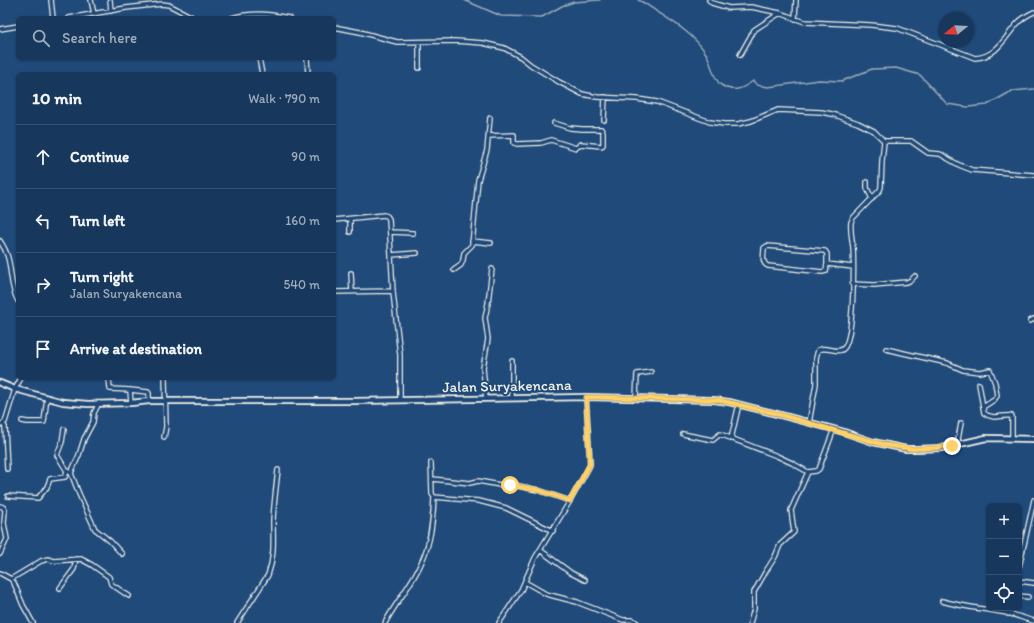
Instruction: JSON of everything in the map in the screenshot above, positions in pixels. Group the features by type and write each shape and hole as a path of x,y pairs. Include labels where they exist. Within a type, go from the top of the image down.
{"street":[{"path":"51,0 53,16"},
{"path":"91,0 94,14"},
{"path":"110,0 111,11"},
{"path":"709,0 712,3 729,8 751,8 780,12 805,22 871,24 897,28 974,58 986,55 995,50 1021,20 1034,12"},
{"path":"795,19 796,0"},
{"path":"82,16 157,4 166,4 190,16"},
{"path":"740,55 754,30 780,12"},
{"path":"254,16 271,14 280,16"},
{"path":"0,29 16,26"},
{"path":"336,27 398,42 455,41 483,43 504,48 576,91 588,96 637,99 657,102 703,120 724,124 738,124 751,121 778,110 821,112 858,123 874,131 884,141 911,141 928,153 940,154 966,168 1034,175"},
{"path":"419,42 419,68"},
{"path":"259,60 262,72"},
{"path":"307,60 308,72"},
{"path":"604,120 605,97"},
{"path":"454,270 461,265 466,249 471,246 478,180 487,150 490,118"},
{"path":"488,136 514,135 514,143 517,144 541,143 551,140 576,148 581,144 603,145 603,132 601,129 576,129 554,124"},
{"path":"809,423 816,384 818,352 822,348 840,351 846,346 851,324 853,266 851,222 853,218 880,190 884,141"},
{"path":"867,182 867,188 872,199"},
{"path":"336,220 384,215 387,216 390,222 392,290 400,355 400,400"},
{"path":"350,219 350,232"},
{"path":"391,232 413,232"},
{"path":"0,241 9,260 13,290 16,297"},
{"path":"472,241 491,243"},
{"path":"767,246 823,250 827,252 827,264 826,271 822,272 768,266 763,262 764,248 767,246"},
{"path":"392,254 417,253"},
{"path":"827,264 853,266"},
{"path":"486,399 484,368 488,339 485,318 492,269"},
{"path":"351,273 352,291"},
{"path":"852,284 874,285 907,282 915,276"},
{"path":"336,292 392,290"},
{"path":"886,349 947,362 963,370 980,372 990,370 995,383 997,396 994,400 983,406"},
{"path":"512,361 512,398"},
{"path":"636,398 637,374 640,372 651,372"},
{"path":"7,469 8,462 5,445 5,426 2,424 20,380"},
{"path":"109,380 110,389 148,392 149,401"},
{"path":"164,437 166,427 165,380"},
{"name":"Jalan Suryakencana","path":"0,383 15,389 63,402 99,403 131,403 165,400 400,400 586,397 714,400 739,404 834,429 873,442 906,449 930,449 957,445 986,438 1034,439"},
{"path":"979,384 984,413 990,416 999,417 1012,416 1012,438"},
{"path":"130,390 131,403"},
{"path":"22,421 44,422 47,397"},
{"path":"499,623 521,590 532,564 553,531 590,464 586,397"},
{"path":"71,473 84,439 93,422 94,413 99,403"},
{"path":"732,438 739,404"},
{"path":"957,445 961,423"},
{"path":"64,429 62,442 57,455 67,471 71,473 95,529 110,541 122,554"},
{"path":"683,434 713,440 720,434 777,456 808,472 819,469 834,429"},
{"path":"385,623 422,562 427,548 433,518 434,497 432,496 431,463"},
{"path":"237,623 268,576 271,568 274,555 273,519 278,470"},
{"path":"8,496 40,498 50,479 65,477 67,471"},
{"path":"750,623 754,609 754,592 776,557 780,545 794,532 791,510 808,472"},
{"path":"432,479 470,483 481,482 500,485 514,485 538,490 570,501"},
{"path":"434,497 479,501 506,508 553,531"},
{"path":"1022,554 1034,500"},
{"path":"0,506 5,510 4,523 7,539 0,554"},
{"path":"540,550 571,573 584,580"},
{"path":"60,588 74,569 76,559"},
{"path":"11,578 45,560 84,560 110,578 110,583 112,586 129,596"},
{"path":"0,573 11,578 32,623"},
{"path":"1022,581 1034,583"},
{"path":"525,582 546,594 577,602 623,620 633,620 637,623"},
{"path":"1022,596 1028,597"},
{"path":"942,601 963,607 978,608 1008,614 1034,622"}],"waterway":[{"path":"464,0 501,16 538,17 542,17 562,6 574,2 600,0"},
{"path":"638,0 645,3 691,35 707,55 719,83 730,89 741,88 753,81 757,85 768,87 819,80 842,81 872,69 896,68 920,75 947,104 968,107 987,105 1012,91 1034,89"}],"route":[{"path":"510,485 538,490 570,501 590,464 586,397 719,400 831,428 873,442 899,448 925,449 952,446"}]}
